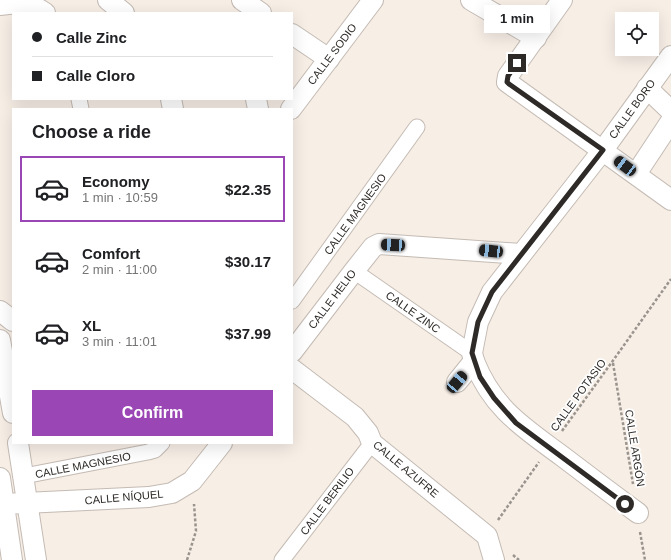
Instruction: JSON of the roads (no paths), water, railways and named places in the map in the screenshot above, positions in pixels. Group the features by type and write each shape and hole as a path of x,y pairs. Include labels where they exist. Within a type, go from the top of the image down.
{"street":[{"path":"108,0 123,12"},
{"path":"241,0 243,12"},
{"path":"241,0 259,12"},
{"name":"CALLE SODIO","path":"292,108 374,0"},
{"path":"471,0 536,38"},
{"path":"562,0 508,76 507,82 671,200"},
{"path":"0,5 29,3 43,12"},
{"path":"293,35 329,59"},
{"name":"CALLE BORO","path":"457,382 473,357 478,322 492,292 603,150 671,56"},
{"path":"647,88 671,111"},
{"path":"636,174 671,121"},
{"name":"CALLE MAGNESIO","path":"293,300 417,127"},
{"name":"CALLE HELIO","path":"293,351 373,247 379,244 521,254"},
{"name":"CALLE ZINC","path":"354,271 473,357"},
{"path":"0,311 12,320"},
{"path":"0,340 12,408"},
{"path":"473,357 480,377 494,398 516,423 638,513"},
{"name":"CALLE AZUFRE","path":"293,370 355,417 368,433 372,443 487,536 494,560"},
{"name":"CALLE BERILIO","path":"282,560 372,443"},
{"path":"18,444 36,560"},
{"name":"CALLE MAGNESIO","path":"24,476 148,452 155,450 161,444"},
{"name":"CALLE NÍQUEL","path":"4,504 149,497 172,493 192,481 221,444"},
{"path":"0,478 12,560"}]}
